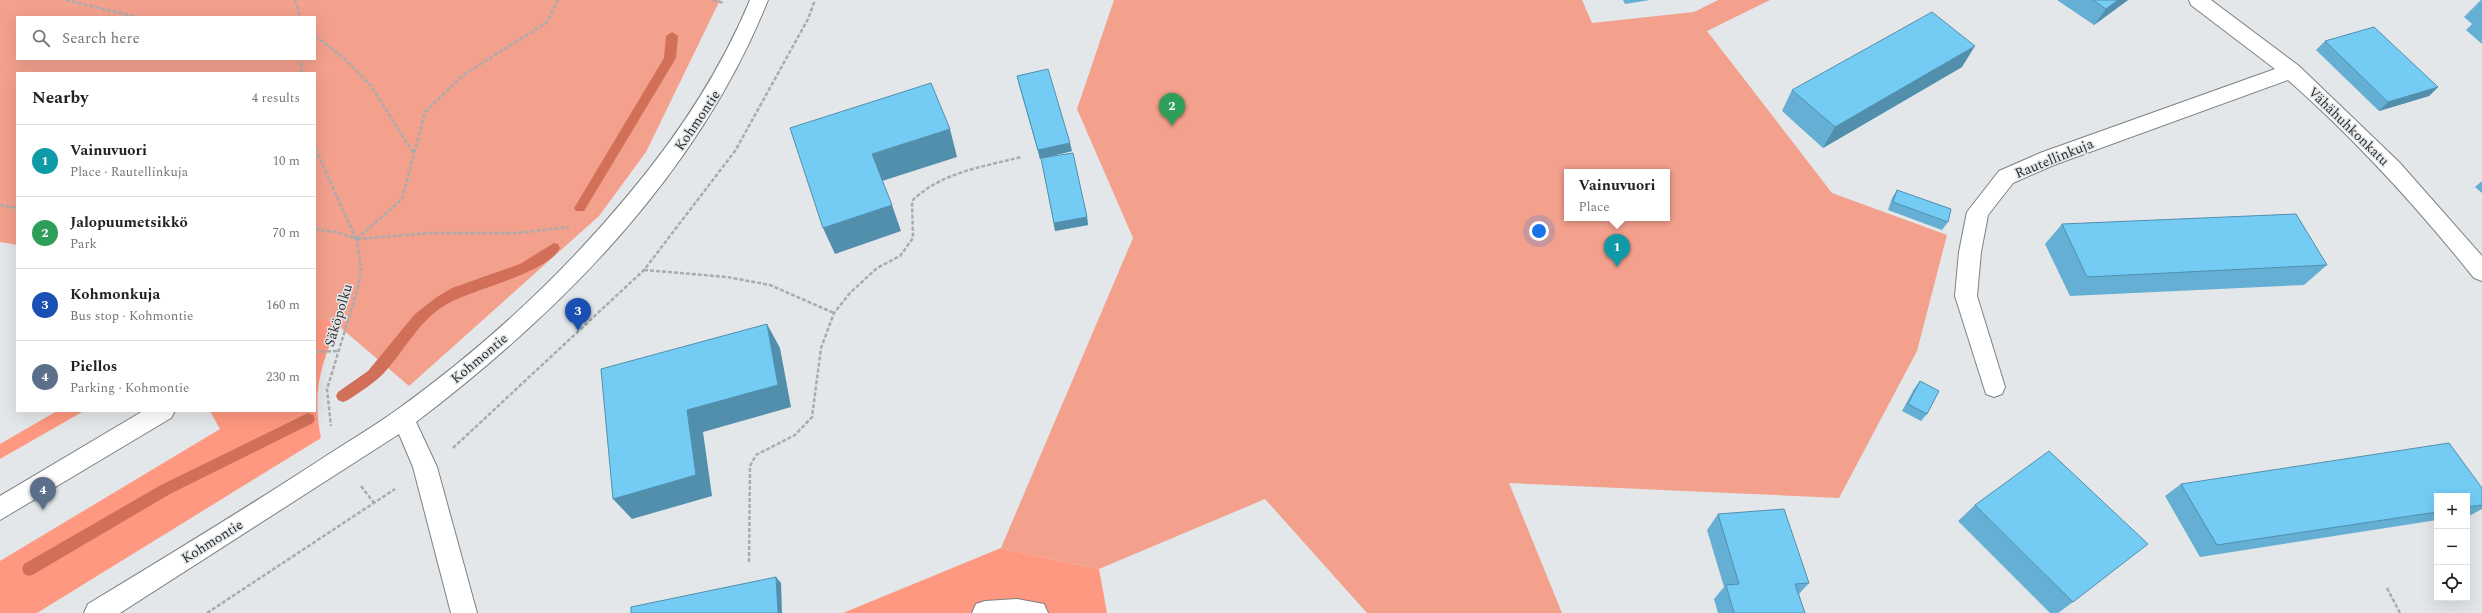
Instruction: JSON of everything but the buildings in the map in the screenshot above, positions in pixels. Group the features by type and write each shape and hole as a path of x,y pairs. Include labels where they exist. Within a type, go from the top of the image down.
{"street":[{"name":"Kohmontie","path":"97,613 307,482 403,418 449,383 518,325 547,298 627,214 703,114 732,64 759,0"},
{"name":"Vähähuhkonkatu","path":"2198,0 2292,71 2383,157 2427,205 2482,272"},
{"name":"Rautellinkuja","path":"1994,387 1966,296 1970,252 1978,212 2006,177 2054,156 2255,82 2292,71"},
{"path":"0,509 161,412"},
{"path":"403,418 425,467 464,613"},
{"path":"985,613 1017,611 1035,613"}],"path":[{"path":"66,0 133,16"},
{"path":"295,0 300,16"},
{"path":"356,239 402,199 425,112 463,75 546,23 558,0"},
{"path":"456,446 644,270 735,151 808,19 815,0"},
{"path":"316,37 344,58 371,86 414,154"},
{"path":"301,72 302,60"},
{"name":"Säköpolku","path":"316,150 356,239 361,270 351,315 338,351 327,389 332,433"},
{"path":"749,562 750,466 756,455 796,435 812,417 821,348 834,313 850,293 877,268 900,256 914,238 912,201 920,190 937,181 1021,157"},
{"path":"0,205 16,208"},
{"path":"316,229 336,232 356,239 429,233 518,233 576,226"},
{"path":"644,270 727,277 770,285 834,313"},
{"path":"316,352 338,351"},
{"path":"358,481 374,503"},
{"path":"207,613 396,488"},
{"path":"2387,588 2400,613"}],"shaded area":[{"path":"0,0 720,0 646,152 599,216 409,386 334,322 316,316 316,72 16,72 16,245 0,242"},
{"path":"1114,0 1582,0 1592,23 1694,12 1718,0 1770,0 1707,31 1832,193 1947,235 1917,351 1839,498 1509,483 1562,613 1367,613 1265,499 1099,569 1001,548 1133,238 1077,109"},
{"path":"316,316 334,322 338,325 326,354 319,380 317,407 321,438 37,613 0,613 0,561 220,429 211,412 316,412"},
{"path":"55,412 82,412 0,459 0,444"},
{"path":"1001,548 1099,569 1107,613 843,613"}],"waterway":[{"path":"580,208 670,58 672,36"},
{"path":"343,396 373,375 387,360 419,318 441,300 457,292 524,267 540,259 554,248"},
{"path":"29,569 96,528 201,471 308,419"}],"place":[{"name":"Jalopuumetsikkö","path":"1172,126"},
{"name":"Vainuvuori","path":"1617,267"},
{"name":"Kohmonkuja","path":"578,331"},
{"name":"Piellos","path":"43,510"}]}
